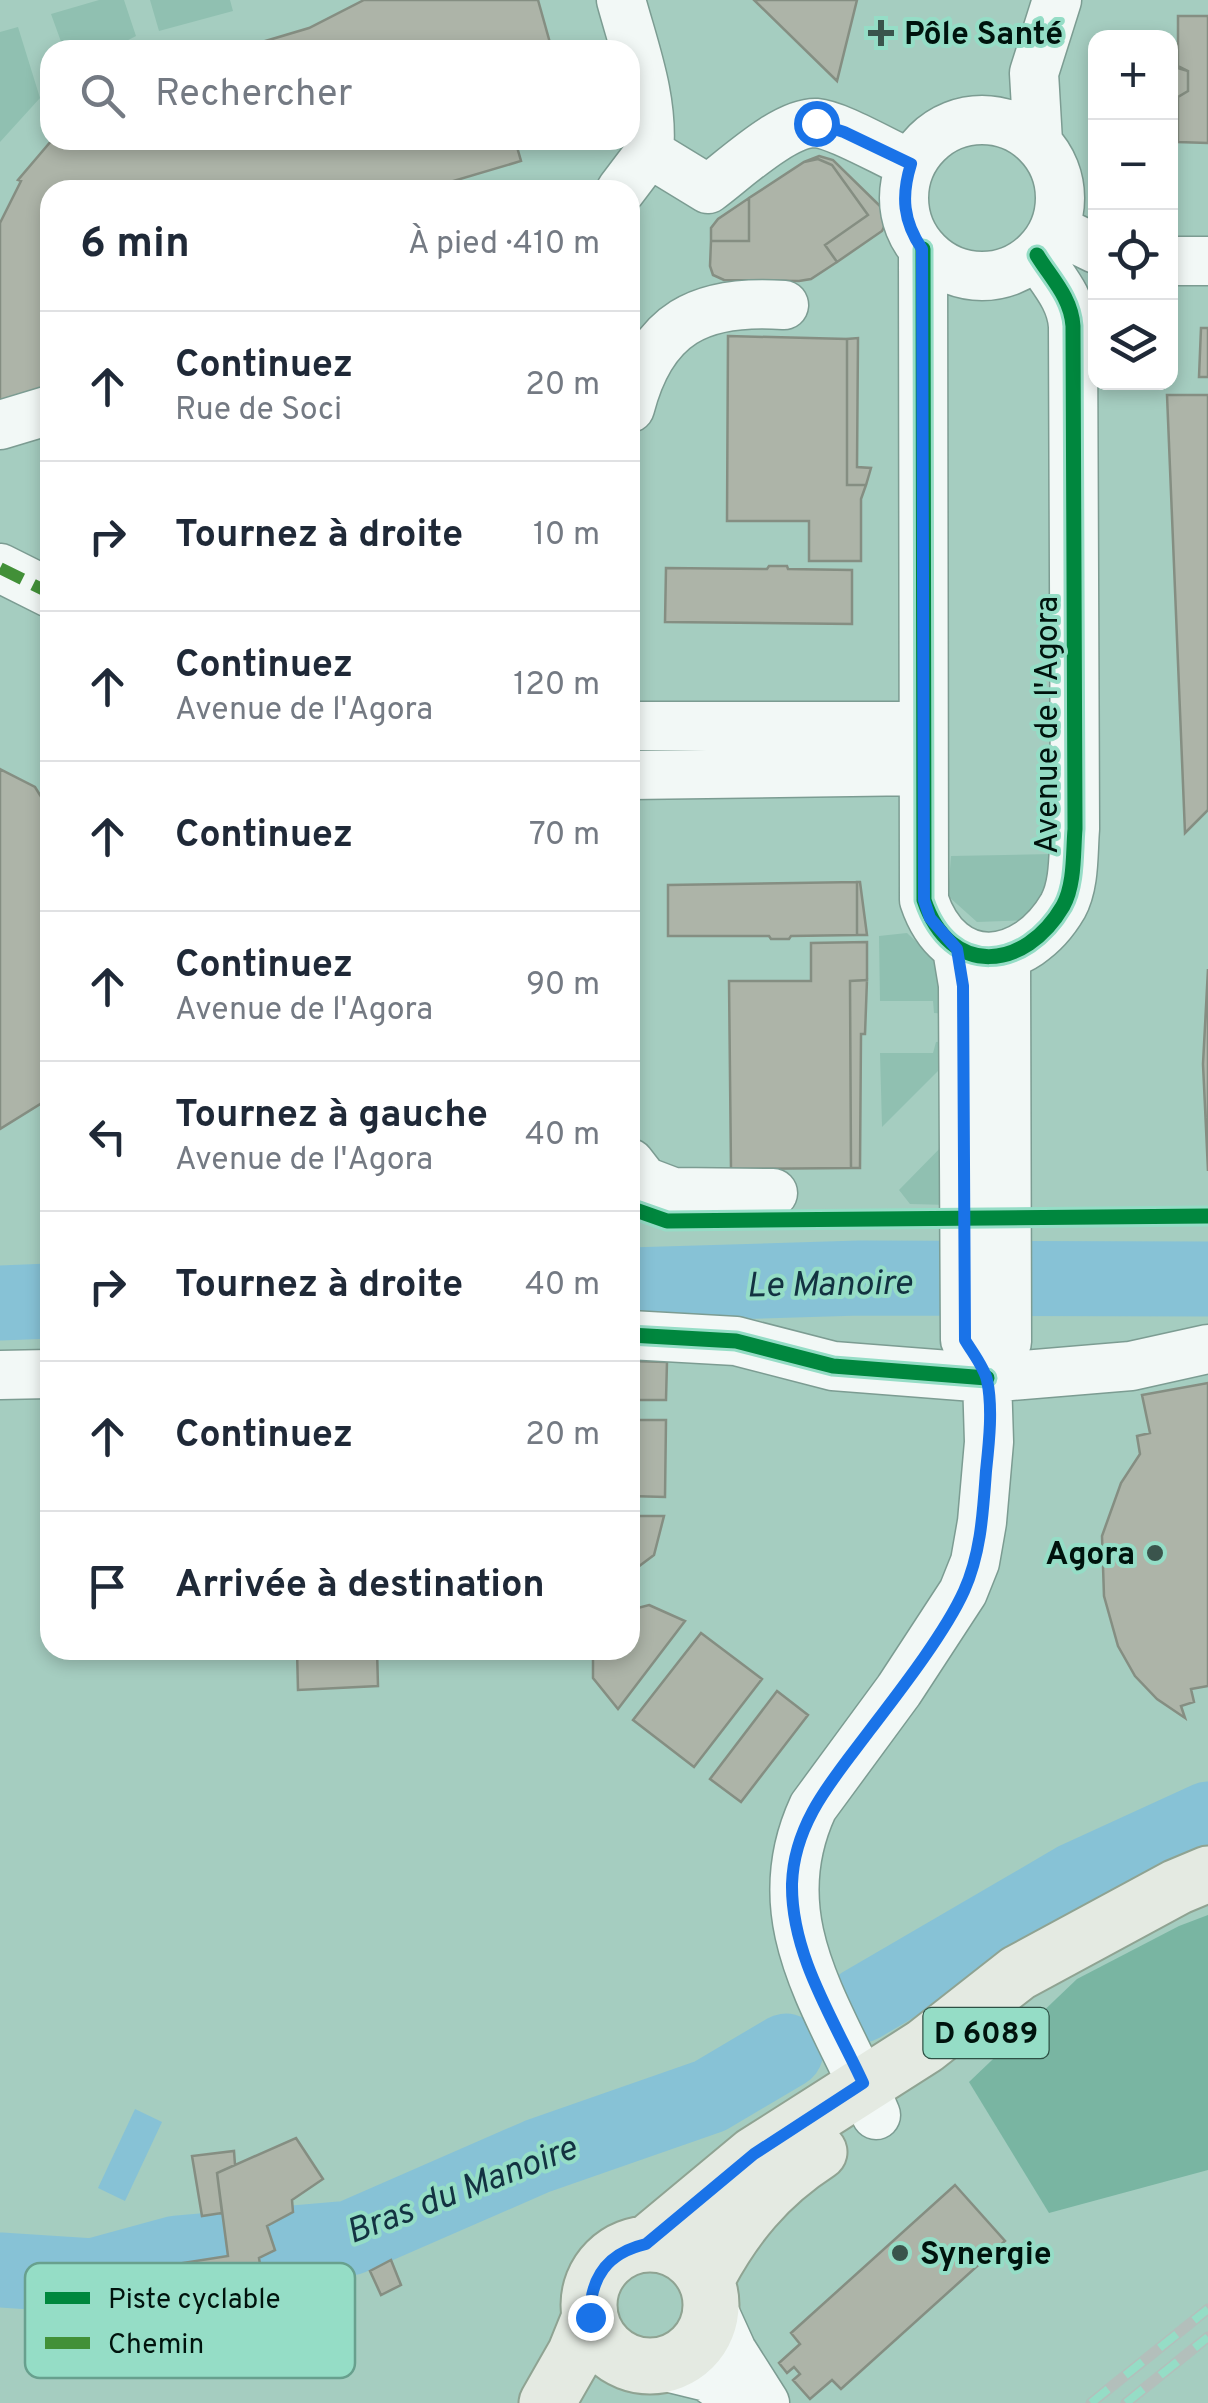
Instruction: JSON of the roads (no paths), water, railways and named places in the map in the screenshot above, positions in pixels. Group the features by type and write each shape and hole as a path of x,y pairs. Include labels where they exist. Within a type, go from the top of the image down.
{"main road":[{"name":"D 6089","path":"646,2244 754,2154 870,2099 916,2092 952,2066 1084,1936 1208,1874"},
{"name":"D 6089","path":"709,2294 723,2248 766,2192 870,2099"},
{"path":"585,2403 613,2385 662,2366 681,2358 697,2345 708,2328 709,2294 696,2265 682,2253 646,2244 626,2249 609,2260 596,2276 590,2317 597,2336 624,2362 662,2366"},
{"path":"547,2403 590,2317"}],"street":[{"path":"621,0 632,40"},
{"path":"1038,142 1034,73 1058,0"},
{"path":"640,68 652,122 635,172 708,189 790,130 816,123 911,164"},
{"path":"984,119 1034,73"},
{"path":"984,119 1022,130 1038,142 1052,161 1060,183 1062,244 1015,269 991,276 965,275 942,265 922,249 908,223 904,193 911,164 924,145 941,131 962,122 984,119"},
{"name":"Avenue de l'Agora","path":"1006,956 1037,938 1064,904 1072,874 1084,293 1060,287 1062,244"},
{"path":"922,249 924,900 930,918 957,949 981,958 1006,956 984,1234"},
{"path":"1178,261 1208,261"},
{"path":"640,371 672,332 696,316 722,305 784,306"},
{"path":"0,425 40,413"},
{"path":"0,568 40,589"},
{"path":"640,727 923,749"},
{"path":"640,775 923,749"},
{"path":"870,2099 799,1942 792,1886 800,1835 814,1807 963,1592 975,1562 989,1442 987,1378 965,1340 986,1316 984,1234 957,949"},
{"path":"640,1176 673,1192 773,1193"},
{"path":"640,1336 736,1341 833,1366 987,1378 1131,1366 1208,1349"},
{"path":"0,1375 40,1374"},
{"path":"709,2294 732,2350 765,2403"},
{"path":"662,2366 707,2377 744,2403"}],"water":[{"path":"135,2109 162,2122 125,2201 98,2188"}],"waterway":[{"name":"Le Manoire","path":"640,1285 860,1278 1208,1279"},
{"name":"Le Manoire","path":"0,1303 40,1301"},
{"name":"Bras du Manoire","path":"861,2005 1077,1879 1208,1819"},
{"name":"Bras du Manoire","path":"140,2263 177,2253 350,2238 538,2156 710,2096 786,2051"},
{"name":"Bras du Manoire","path":"0,2270 25,2272"}],"railway":[{"path":"1091,2403 1208,2309"},
{"path":"1126,2403 1208,2337"}],"place":[{"name":"Pôle Santé","path":"881,33"},
{"name":"Agora","path":"1155,1553"},
{"name":"Synergie","path":"900,2253"}]}
